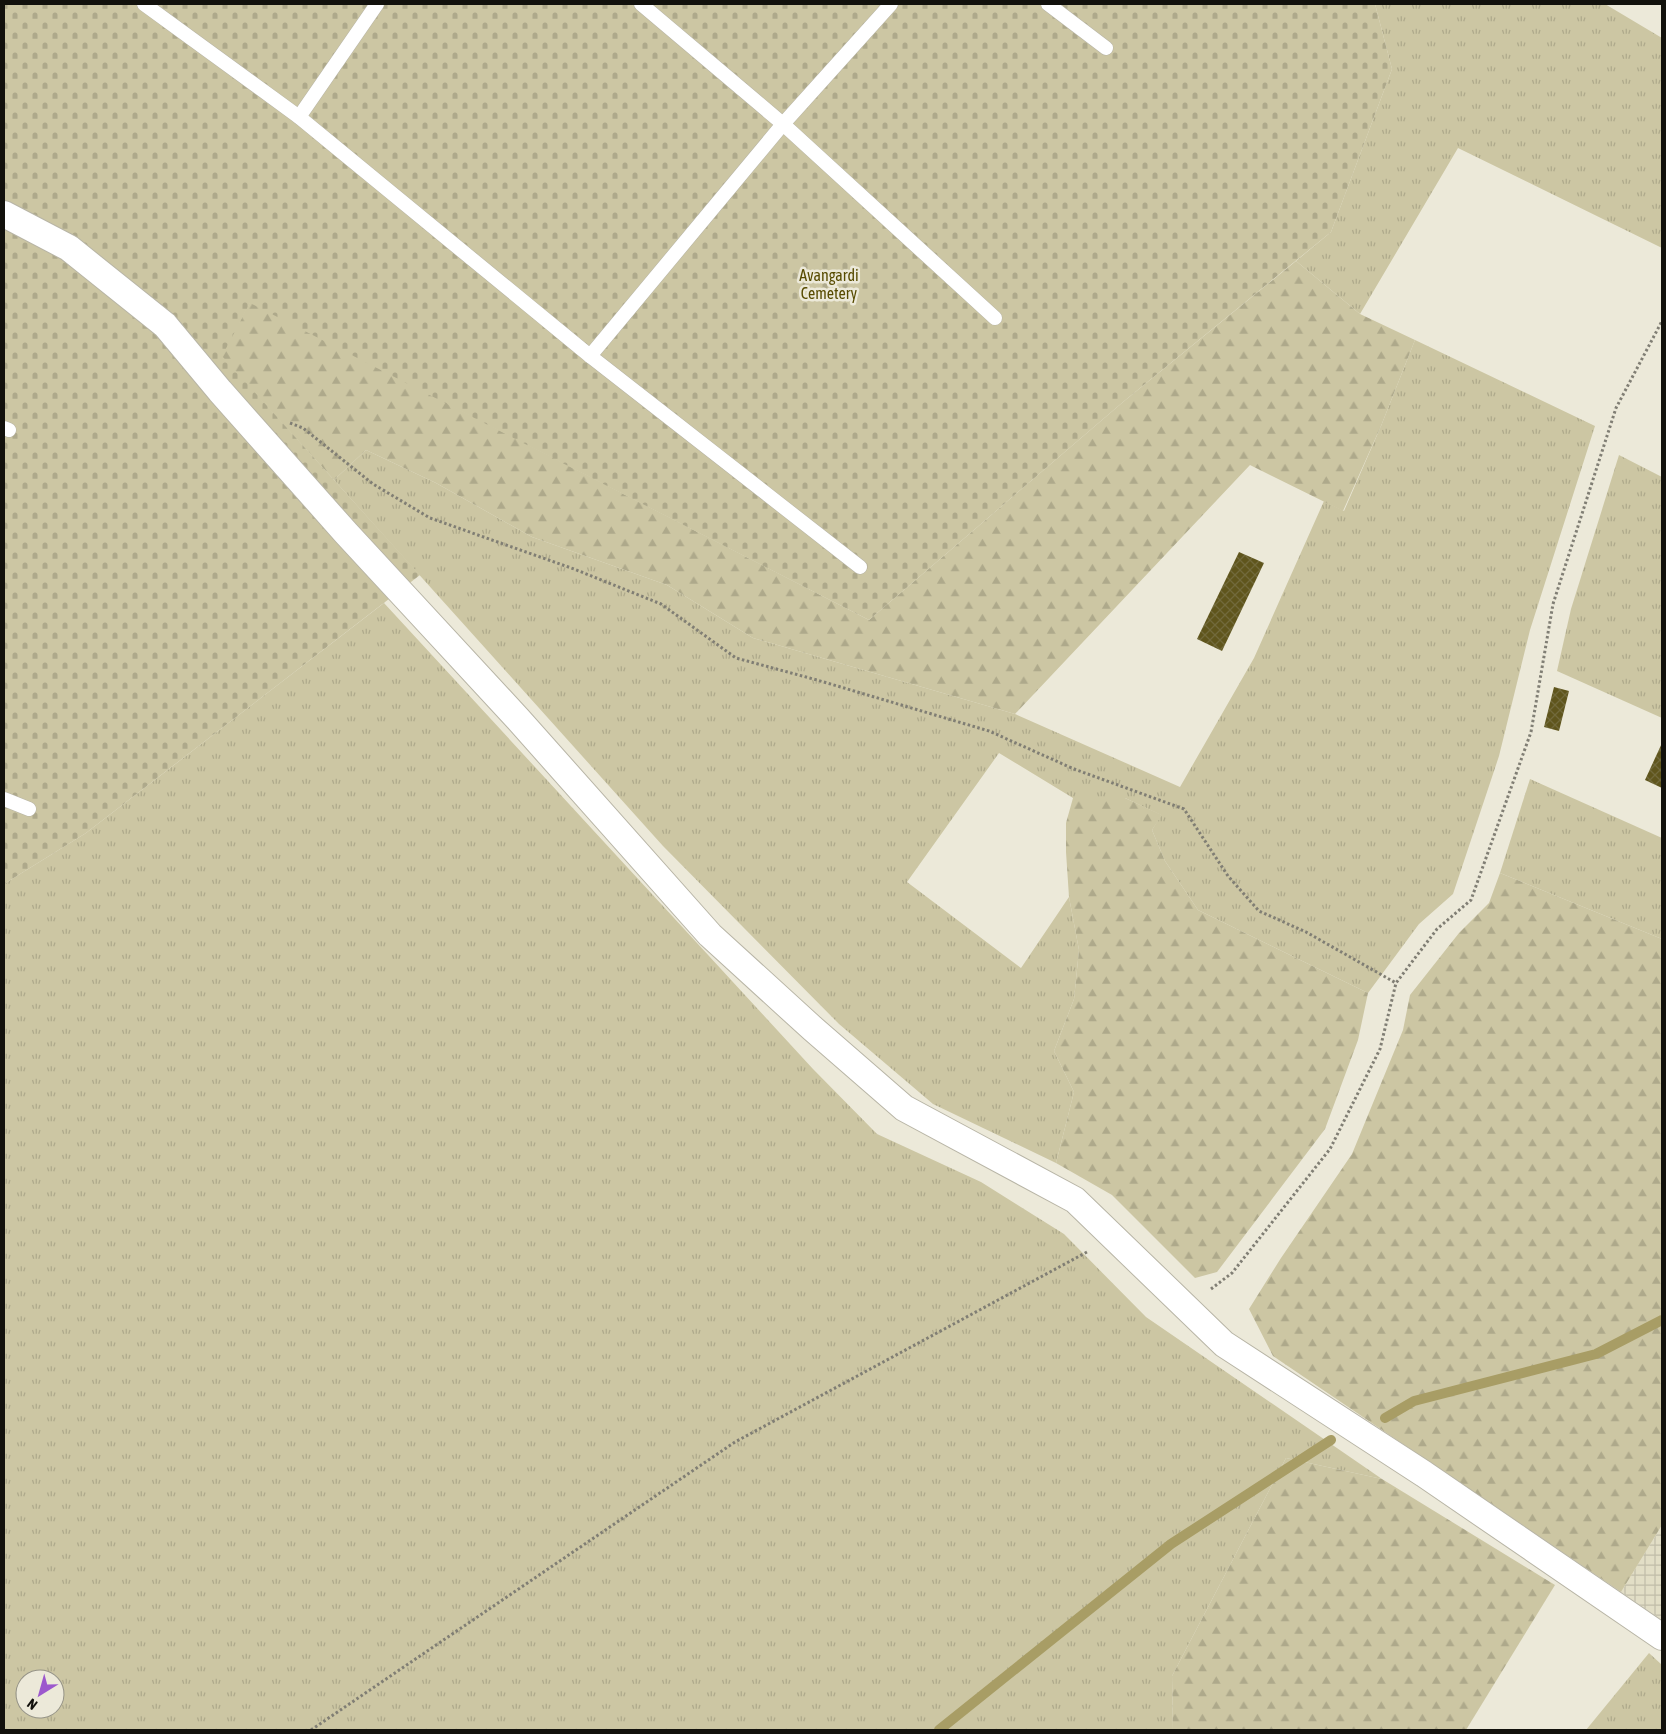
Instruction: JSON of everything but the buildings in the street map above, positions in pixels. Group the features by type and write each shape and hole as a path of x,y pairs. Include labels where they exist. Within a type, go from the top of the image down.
{"street":[{"path":"4,214 69,248 165,325 220,391 346,533 518,718 710,935 812,1028 904,1108 1075,1200 1224,1344 1424,1474 1662,1637"}],"lane":[{"path":"144,4 298,117 590,356 860,567"},
{"path":"298,117 377,4"},
{"path":"641,4 783,124 995,318"},
{"path":"590,356 783,124 891,4"},
{"path":"1048,4 1106,48"},
{"path":"4,799 28,809"}],"path":[{"path":"1186,1307 1232,1273 1330,1149 1380,1049 1396,983 1437,929 1470,900 1531,732 1554,604 1616,408 1662,321"},
{"path":"286,421 303,428 373,484 430,518 574,569 661,604 736,658 989,731 1074,769 1184,809 1228,876 1259,911 1306,932 1396,983"},
{"path":"311,1730 735,1442 1114,1238"}],"shaded area":[{"path":"1662,1525 1662,1620 1621,1592"}],"green space":[{"name":"Avangardi Cemetery","path":"4,4 1375,4 1392,69 1331,232 1123,402 869,620 250,303 222,356 420,575 86,833 4,884"},
{"path":"1375,4 1605,4 1662,38 1662,248 1458,148 1360,314 1296,261 1331,232 1392,69"},
{"path":"1296,261 1360,314 1415,340 1381,426 1343,511 1250,465 1015,714 753,638 667,585 532,537 436,483 366,450 334,480 221,356 250,302 869,620 1123,402"},
{"path":"1415,340 1595,426 1530,630 1499,756 1453,894 1419,924 1368,993 1198,910 1165,861 1152,830 1161,815 1125,798 1073,798 999,753 907,882 1021,968 1069,897 1079,950 1074,999 1054,1051 1074,1092 1056,1163 933,1104 839,1024 663,846 334,480 366,450 436,483 532,537 667,585 753,638 1015,714 1180,787 1254,658 1324,501 1344,511 1381,426"},
{"path":"1619,455 1662,477 1662,718 1557,671 1571,609"},
{"path":"384,603 813,1069 877,1134 981,1182 1064,1234 1146,1317 1382,1479 1286,1458 1172,1676 1173,1730 4,1730 4,884 86,833"},
{"path":"1530,779 1662,838 1662,939 1500,873"},
{"path":"1073,798 1125,798 1162,815 1152,830 1165,861 1198,910 1368,993 1358,1040 1325,1129 1217,1272 1195,1278 1112,1195 1056,1163 1074,1092 1054,1051 1074,999 1079,950 1069,897 1066,852 1066,823"},
{"path":"1500,873 1662,939 1662,1525 1621,1592 1273,1356 1249,1309 1281,1258 1352,1154 1403,1030 1410,995 1459,933 1489,903"},
{"path":"1286,1458 1382,1479 1555,1585 1466,1730 1173,1730 1172,1676"},
{"path":"1649,1653 1662,1665 1662,1730 1586,1730"}],"waterway":[{"path":"1385,1418 1414,1401 1596,1354 1662,1320"},
{"path":"939,1730 1171,1544 1331,1440"}]}
